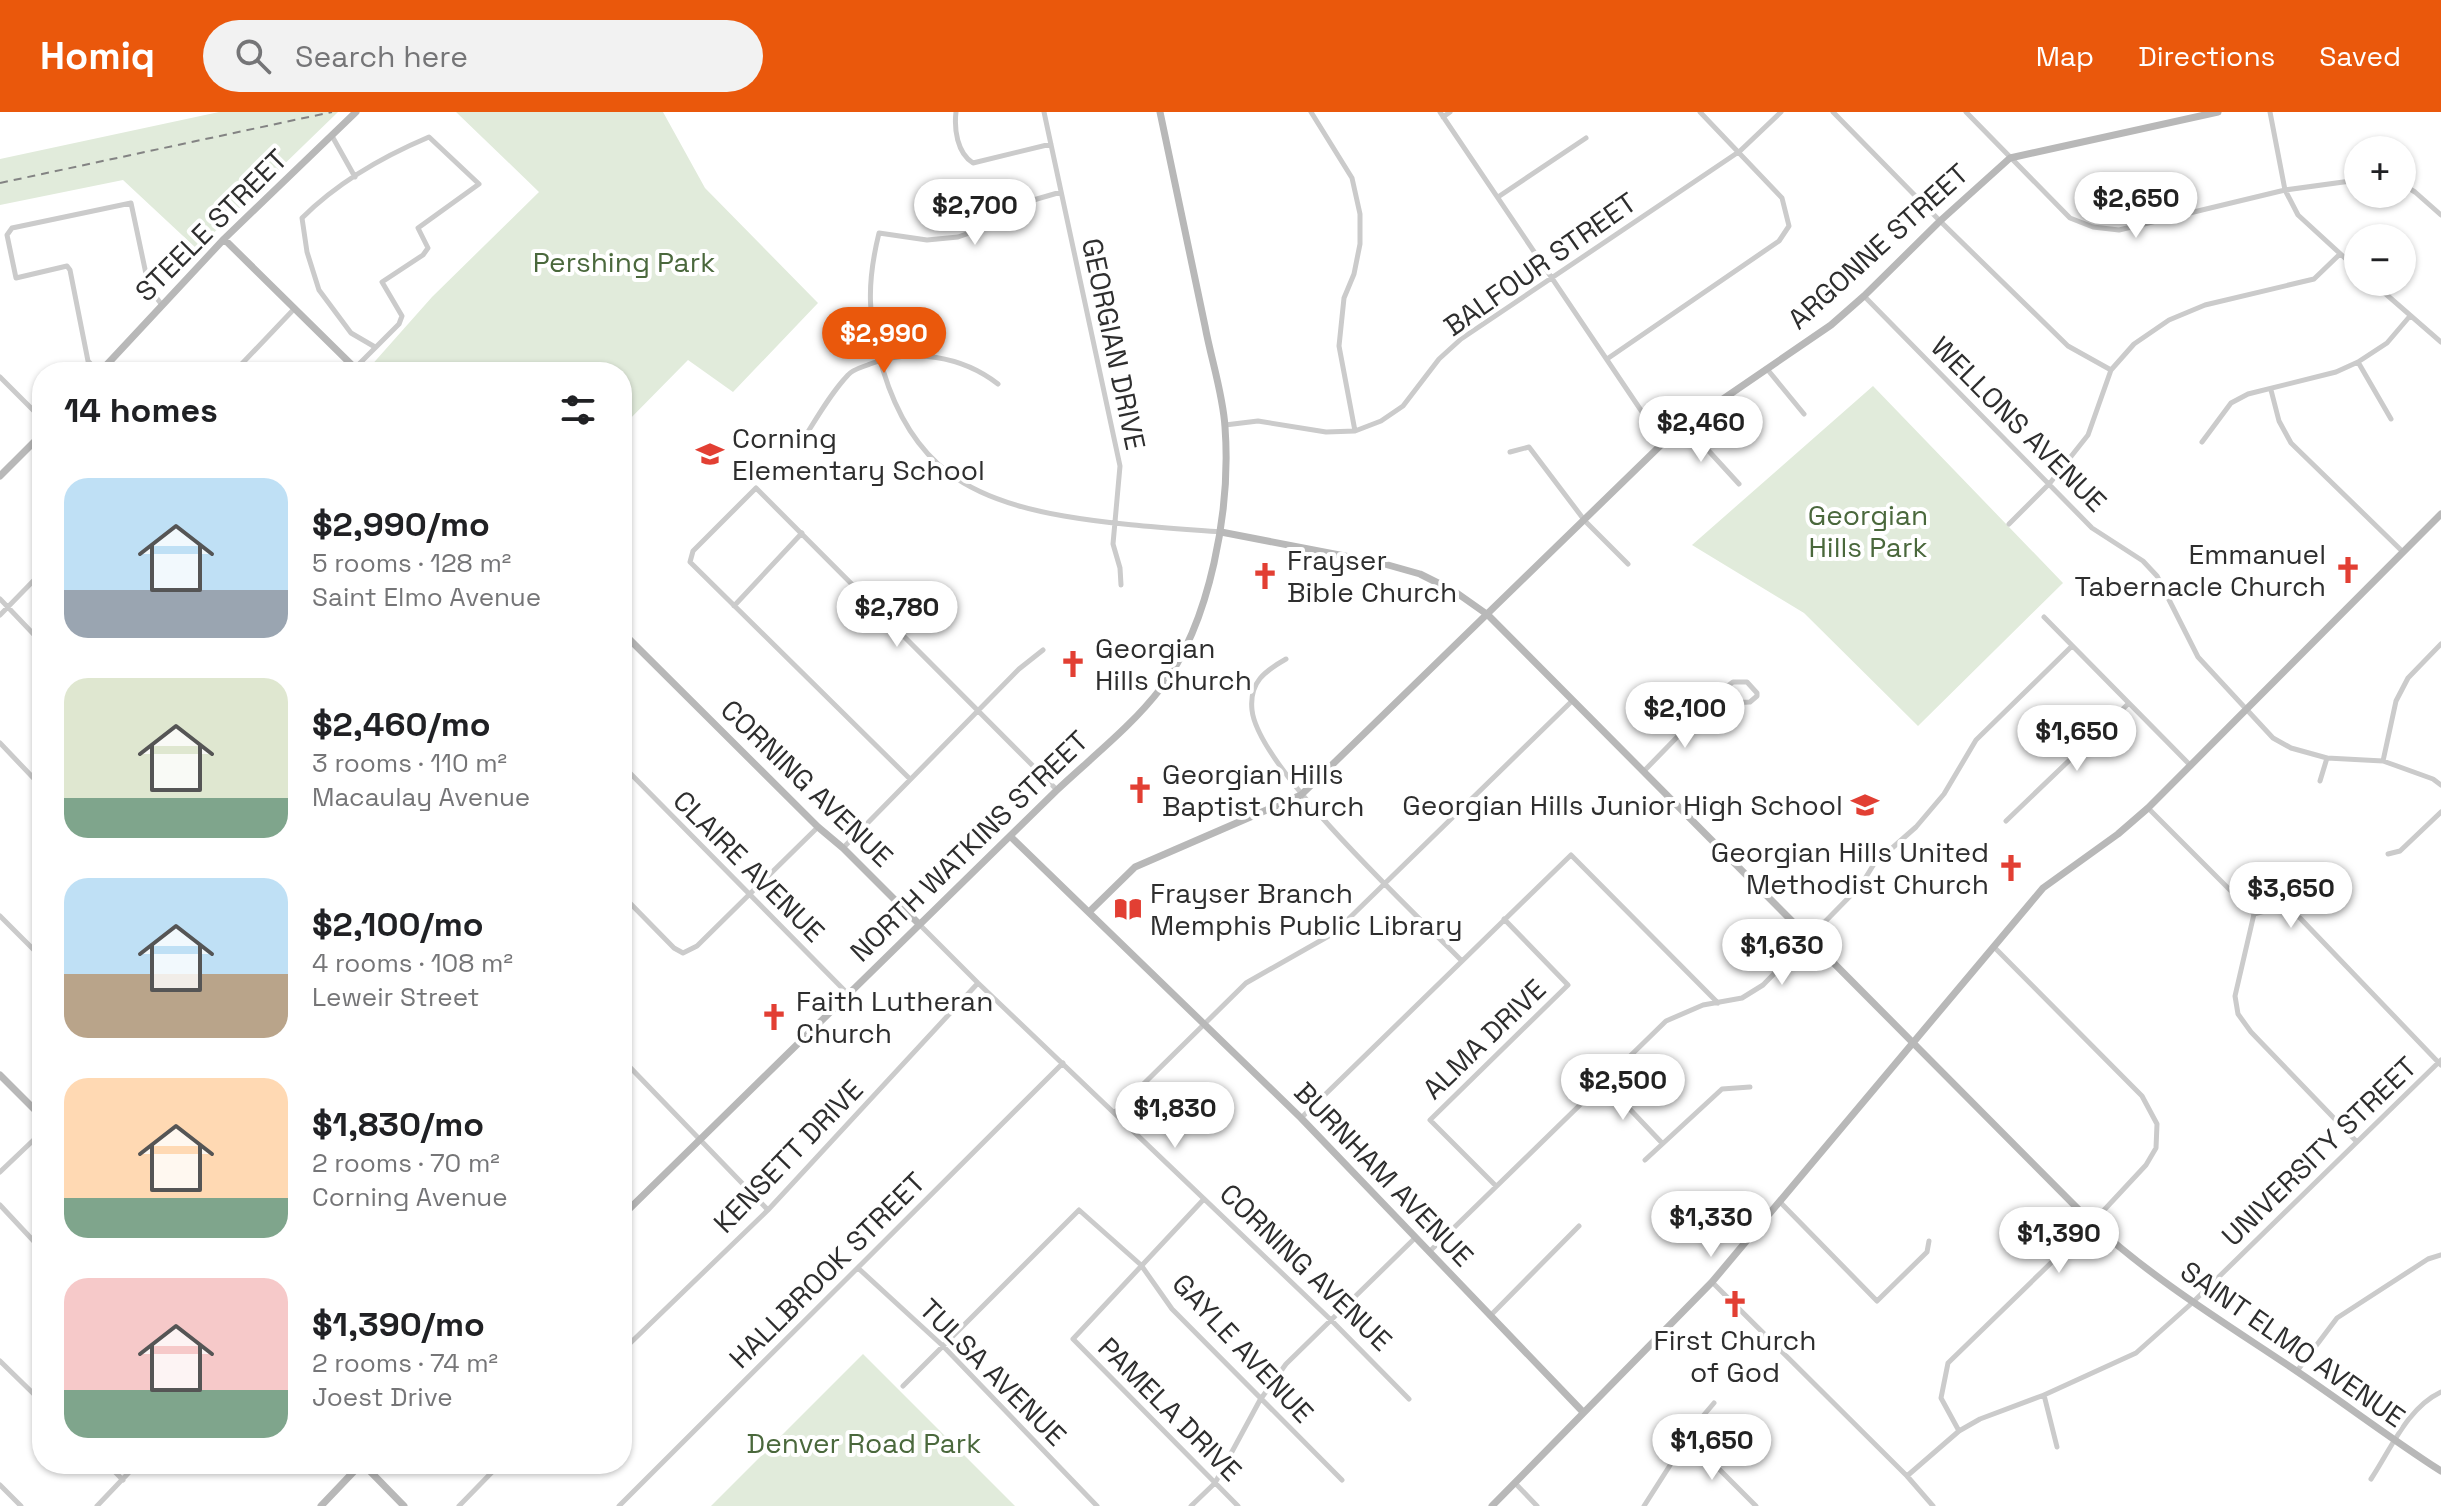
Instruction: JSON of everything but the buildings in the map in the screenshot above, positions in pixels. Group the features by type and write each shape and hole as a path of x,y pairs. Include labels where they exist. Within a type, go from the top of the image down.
{"street":[{"name":"STEELE STREET","path":"108,362 224,239 356,112"},
{"path":"956,112 960,149 973,163 1051,144"},
{"name":"GEORGIAN DRIVE","path":"1044,112 1120,466 1113,549 1120,568 1121,585"},
{"name":"NORTH WATKINS STREET","path":"632,1206 1121,730 1162,687 1196,621 1207,592 1221,532 1225,502 1225,425 1160,112"},
{"path":"1311,112 1352,178 1360,214 1360,244 1354,274 1344,298 1339,346 1355,431"},
{"path":"1450,112 1442,114 1663,443"},
{"path":"1607,359 1779,241 1789,226 1782,198 1700,112"},
{"name":"BALFOUR STREET","path":"1225,425 1258,421 1326,432 1355,431 1381,421 1403,406 1439,359 1461,339 1740,151 1781,112"},
{"path":"1833,112 2068,346 2111,370"},
{"path":"1966,112 2070,218 2093,227 2119,230 2285,190 2344,182"},
{"name":"ARGONNE STREET","path":"1089,912 1135,867 1301,795 1663,443 1831,325 2010,158 2218,112"},
{"path":"2270,112 2285,190 2298,215 2344,258"},
{"path":"332,135 355,177"},
{"path":"363,362 399,324 402,316 382,282 423,255 428,248 418,228 479,184 429,137 397,151 355,177 302,218 307,252 319,290 351,333 375,347"},
{"path":"1498,197 1586,138"},
{"name":"SAINT ELMO AVENUE","path":"1061,192 1030,201 995,224 958,237 927,240 879,233 870,271 870,314 880,360 893,403 917,443 949,475 984,496 1024,509 1114,525 1221,532 1381,563 1420,574 1454,591 1488,615 2125,1253 2192,1303 2441,1471"},
{"path":"2416,193 2441,215"},
{"path":"89,362 70,270 67,266 16,278 7,235 12,228 131,203 149,288 162,305"},
{"path":"224,239 349,362"},
{"path":"2009,524 2050,483 2088,435 2111,370 2134,344 2169,320 2205,305 2314,279 2340,254"},
{"name":"WELLONS AVENUE","path":"1864,296 2092,528 2143,561 2157,576 2198,657 2273,738 2291,748 2327,758 2383,761 2433,779 2441,785"},
{"path":"2388,296 2441,342"},
{"path":"244,362 295,308"},
{"path":"2202,442 2231,403 2248,394 2336,372 2358,362 2387,343 2410,316"},
{"path":"799,446 850,372 880,360 911,355 937,356 985,374 998,384"},
{"path":"2358,362 2391,419"},
{"path":"1767,369 1804,414"},
{"path":"0,377 32,409"},
{"path":"2271,390 2279,421 2291,443 2402,551"},
{"path":"1685,425 1739,484"},
{"path":"0,476 32,444"},
{"path":"1510,452 1529,447 1585,521 1628,564"},
{"path":"910,779 690,562 693,551 756,488 1057,790"},
{"path":"1492,1506 1712,1282 1993,946 2054,879 2118,834 2148,808 2441,514"},
{"path":"734,606 802,533"},
{"path":"0,615 32,582"},
{"path":"0,599 32,632"},
{"path":"2044,617 2191,766"},
{"name":"CORNING AVENUE","path":"632,642 978,983 1331,1320 1409,1399"},
{"path":"2383,761 2396,701 2408,678 2441,644"},
{"path":"1428,1253 1666,1021 1703,1005 1742,998 1763,985 1861,885 1874,864 1916,827 1944,794 1976,740 2072,646"},
{"path":"843,848 1019,669 1043,650"},
{"path":"1286,659 1262,672 1254,685 1251,709 1258,734 1301,795 1461,960"},
{"path":"1644,771 1725,688 1740,680 1747,682 1757,693 1750,702 1710,704"},
{"path":"1115,1112 1246,983 1334,933 1572,701"},
{"path":"2006,821 2128,704"},
{"path":"0,743 32,777"},
{"path":"2320,781 2327,758"},
{"name":"CLAIRE AVENUE","path":"632,775 848,994"},
{"path":"2148,808 2254,914"},
{"path":"2388,854 2400,851 2441,812"},
{"path":"632,905 674,948 683,953 697,946 818,827"},
{"name":"BURNHAM AVENUE","path":"1010,836 1301,1118 1583,1412"},
{"path":"1301,1118 1571,855 1719,1004"},
{"path":"2254,914 2275,908 2289,910 2300,918 2440,1063"},
{"path":"2254,914 2235,996 2238,1014 2251,1032 2356,1141"},
{"path":"0,916 32,948"},
{"name":"ALMA DRIVE","path":"1496,1186 1430,1120 1568,985 1504,919"},
{"path":"1959,1431 1941,1398 1948,1363 2092,1223 2146,1165 2156,1148 2157,1124 2142,1096 1993,946"},
{"name":"KENSETT DRIVE","path":"632,1341 768,1210 978,983"},
{"name":"HALLBROOK STREET","path":"619,1506 1063,1063"},
{"name":"UNIVERSITY STREET","path":"1907,1476 1959,1431 1980,1419 2044,1395 2136,1353 2192,1303 2440,1063"},
{"path":"632,1069 768,1210"},
{"path":"0,1075 32,1107"},
{"path":"1604,1082 1662,1143"},
{"path":"1645,1160 1722,1089 1750,1087"},
{"path":"0,1172 32,1142"},
{"path":"1141,1265 1204,1199"},
{"path":"1780,1202 1877,1301 1927,1252 1929,1241"},
{"path":"0,1205 32,1239"},
{"name":"GAYLE AVENUE","path":"943,1346 1079,1210 1141,1265 1172,1309 1342,1480"},
{"path":"1490,1316 1579,1226"},
{"path":"1191,1506 1215,1483 1260,1400 1286,1364 1415,1238"},
{"path":"2297,1371 2337,1318 2428,1259 2441,1255"},
{"name":"PAMELA DRIVE","path":"1141,1265 1073,1339 1238,1506"},
{"name":"TULSA AVENUE","path":"858,1268 943,1346 1097,1506"},
{"path":"1712,1282 1907,1476 1933,1506"},
{"path":"903,1386 943,1346"},
{"path":"0,1361 32,1392"},
{"path":"2371,1479 2415,1410 2441,1392"},
{"path":"2044,1395 2057,1447"},
{"path":"1644,1506 1714,1403"},
{"path":"1688,1438 1756,1506"},
{"path":"117,1474 123,1480"},
{"path":"97,1506 128,1474"},
{"path":"321,1506 352,1474"},
{"path":"372,1474 404,1506"},
{"path":"459,1506 490,1474"},
{"path":"1515,1483 1537,1506"},
{"path":"0,1485 21,1506"}],"green space":[{"path":"219,112 338,112 197,249 123,180 0,205 0,159"},
{"name":"Pershing Park","path":"456,112 663,112 705,188 818,303 733,392 688,360 632,417 632,362 374,362 432,297 539,192"},
{"name":"Georgian Hills Park","path":"1873,386 2063,583 1918,726 1804,613 1692,545"},
{"name":"Denver Road Park","path":"863,1354 1015,1506 711,1506"}],"railway":[{"path":"0,183 332,112"}],"place":[{"name":"Corning Elementary School","path":"710,454"},
{"name":"Emmanuel Tabernacle Church","path":"2348,570"},
{"name":"Frayser Bible Church","path":"1265,576"},
{"name":"Georgian Hills Church","path":"1073,664"},
{"name":"Georgian Hills Baptist Church","path":"1140,790"},
{"name":"Georgian Hills Junior High School","path":"1865,805"},
{"name":"Georgian Hills United Methodist Church","path":"2011,868"},
{"name":"Frayser Branch Memphis Public Library","path":"1128,909"},
{"name":"Faith Lutheran Church","path":"774,1017"},
{"name":"First Church of God","path":"1735,1304"}]}
